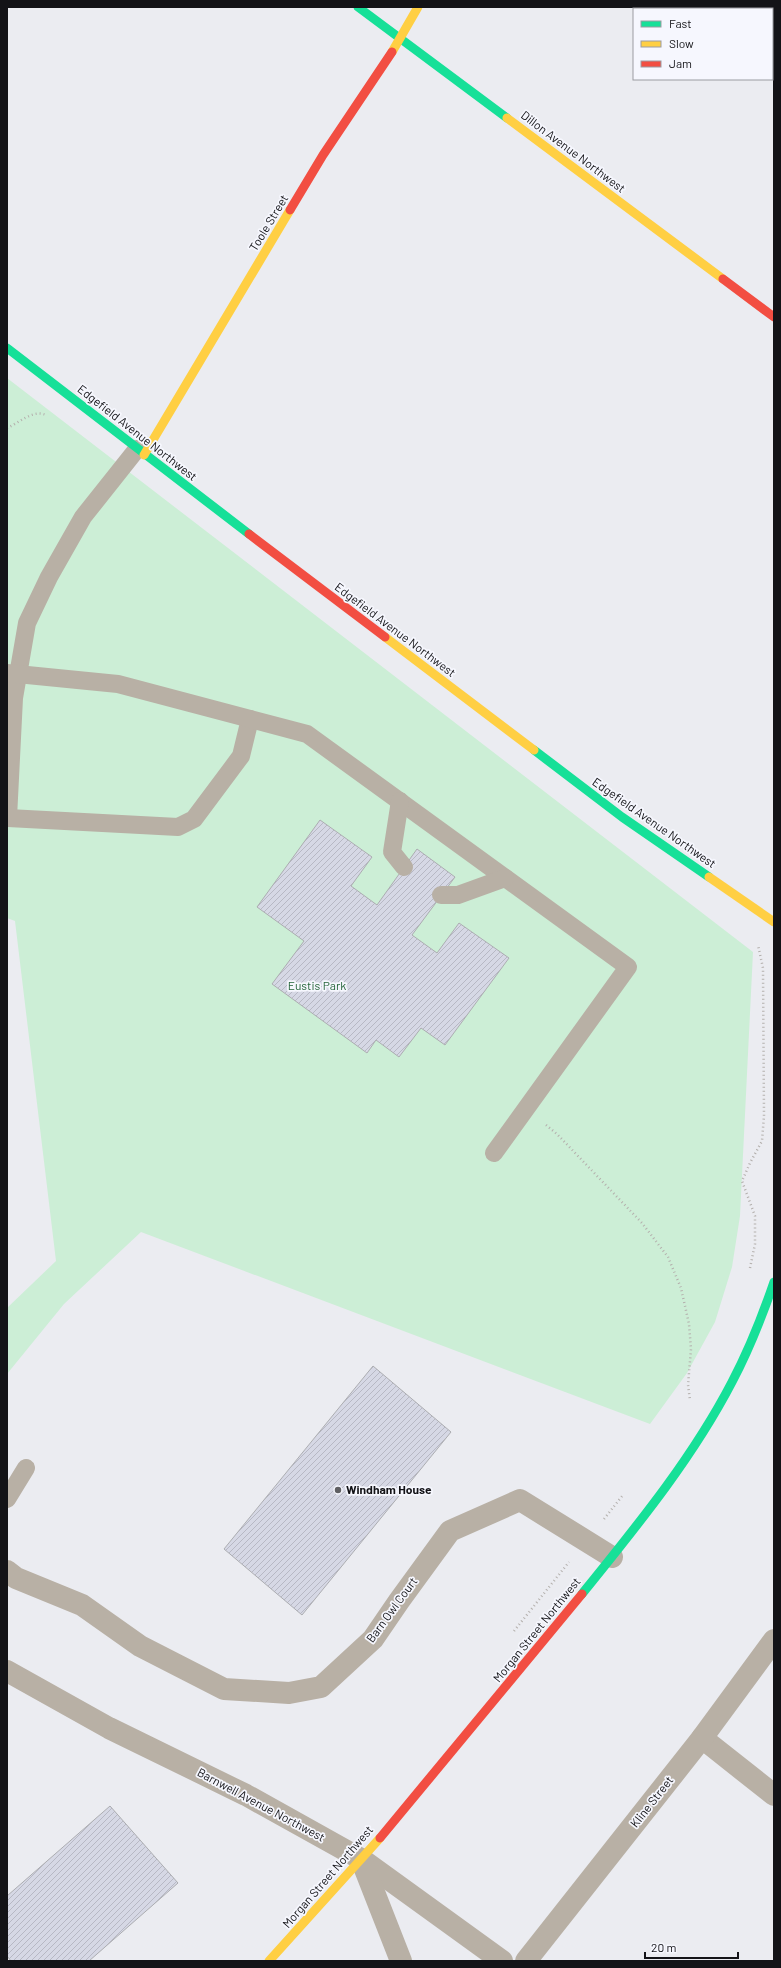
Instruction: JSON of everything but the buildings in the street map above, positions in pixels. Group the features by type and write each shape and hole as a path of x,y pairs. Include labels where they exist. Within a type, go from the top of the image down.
{"street":[{"name":"Dillon Avenue Northwest","path":"358,7 774,317"},
{"name":"Toole Street","path":"141,452 323,155 401,38 418,7"},
{"name":"Edgefield Avenue Northwest","path":"7,348 141,452 622,817 774,922"},
{"name":"Morgan Street Northwest","path":"269,1961 314,1914 493,1703 612,1557 667,1486 700,1440 728,1392 752,1341 774,1282"},
{"name":"Barn Owl Court","path":"7,1571 16,1578 82,1605 140,1646 224,1689 290,1693 321,1687 373,1639 450,1531 520,1500 612,1557"},
{"name":"Kline Street","path":"526,1961 702,1738 774,1640"},
{"name":"Barnwell Avenue Northwest","path":"7,1671 109,1728 246,1795 361,1859 502,1961"},
{"path":"702,1738 774,1795"},
{"path":"361,1859 401,1961"}],"lane":[{"path":"141,452 83,516 49,577 27,623 13,674 14,698 8,818 178,827 194,819 241,756 250,719"},
{"path":"13,674 118,684 307,734 628,967 494,1154"},
{"path":"400,801 392,852 404,867"},
{"path":"441,895 458,895 505,878"},
{"path":"7,1499 26,1468"}],"path":[{"path":"7,428 30,415 40,412 47,415"},
{"path":"749,1272 755,1244 755,1216 742,1181 762,1141 764,1116 763,968 758,943"},
{"path":"526,1110 557,1134 642,1223 668,1257 681,1288 689,1324 691,1349 688,1385 691,1406 695,1399"},
{"path":"513,1632 628,1489"}],"green space":[{"name":"Eustis Park","path":"7,378 753,952 740,1216 732,1267 715,1322 687,1373 650,1424 141,1232 64,1304 7,1374 7,1308 56,1261 15,921 7,918"}],"traffic: fast":[{"path":"358,7 507,118"},
{"path":"7,348 249,534"},
{"path":"534,750 622,817 709,877"},
{"path":"582,1594 662,1492 699,1438 732,1382 744,1358 760,1321 774,1282"}],"traffic: slow":[{"path":"392,52 418,7"},
{"path":"507,118 723,279"},
{"path":"144,455 290,210"},
{"path":"385,637 534,750"},
{"path":"709,877 774,922"},
{"path":"269,1961 380,1838"}],"traffic: jam":[{"path":"290,210 323,155 392,52"},
{"path":"723,279 774,317"},
{"path":"249,534 385,637"},
{"path":"380,1838 582,1594"}],"place":[{"name":"Windham House","path":"338,1490"}]}
